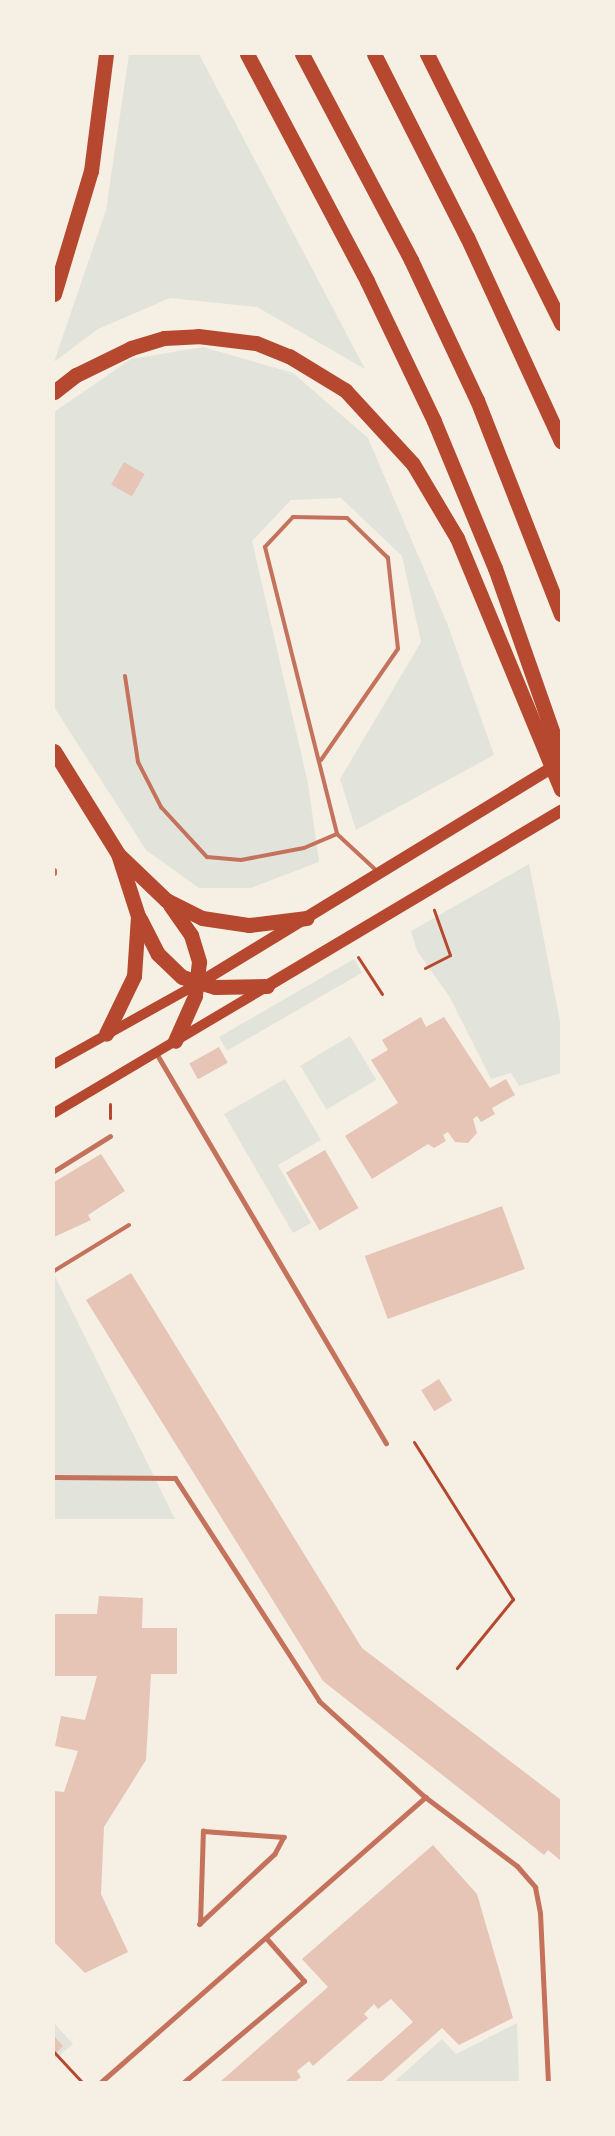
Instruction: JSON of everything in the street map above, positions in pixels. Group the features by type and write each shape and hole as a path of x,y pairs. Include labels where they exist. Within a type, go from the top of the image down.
{"highway":[{"path":"54,294 91,171 106,54"},
{"path":"247,54 367,281 434,421 496,568 561,756"},
{"path":"302,54 411,260 477,400 561,614"},
{"path":"374,54 468,237 561,441"},
{"path":"427,54 561,323"},
{"path":"54,392 76,375 131,348 164,338 198,336 227,337 264,346 289,356 345,390 413,464 457,538 561,789"},
{"path":"54,751 118,854 138,916 168,968 199,983 239,989 267,986"},
{"path":"118,854 166,900 197,950 199,983 175,1040"},
{"path":"166,900 222,924 307,918"},
{"path":"106,1034 134,976 138,916"}],"main road":[{"path":"54,1064 199,983 561,762"},
{"path":"54,1113 561,811"}],"street":[{"path":"155,1052 386,1443"},
{"path":"54,1171 110,1136"},
{"path":"54,1477 175,1478 319,1700 425,1798 517,1866 535,1887 540,1913 548,2082"},
{"path":"101,2082 267,1939 425,1798"},
{"path":"203,1831 284,1837 275,1854 200,1924 201,1905 203,1831"},
{"path":"184,2082 304,1981 267,1939"}],"lane":[{"path":"321,760 398,649 388,558 347,518 294,517 265,547 321,760 337,834 380,874"},
{"path":"125,676 138,762 161,807 207,857 241,860 304,848 337,834"},
{"path":"54,1271 129,1225"}],"path":[{"path":"425,968 450,955 434,910"},
{"path":"355,953 382,994"},
{"path":"414,1442 512,1600 457,1668"},
{"path":"54,2052 82,2082"}],"shaded area":[{"path":"129,54 199,54 365,369 257,307 170,298 98,329 54,362 106,210"},
{"path":"203,347 293,373 368,438 447,623 494,755 356,830 340,779 421,642 402,556 341,498 291,500 252,541 308,783 319,862 251,888 199,888 146,850 54,707 54,412 131,359"},
{"path":"529,864 561,1026 561,1073 519,1086 511,1073 491,1079 449,996 417,951 411,931"},
{"path":"354,959 362,973 227,1051 219,1037"},
{"path":"350,1036 376,1080 327,1110 300,1066"},
{"path":"285,1079 321,1140 278,1165 311,1223 293,1233 224,1114"},
{"path":"54,1274 175,1519 54,1519"},
{"path":"54,2023 73,2044 54,2060"},
{"path":"517,2023 519,2082 394,2082 442,2039 456,2054"}],"building":[{"path":"124,462 145,474 132,497 111,485"},
{"path":"421,1017 426,1027 444,1017 490,1088 506,1079 515,1095 492,1108 495,1114 481,1122 477,1116 473,1119 477,1133 468,1143 455,1142 448,1132 443,1135 446,1141 434,1148 428,1144 372,1179 345,1136 398,1103 371,1060 388,1050 382,1040"},
{"path":"219,1047 228,1063 198,1079 189,1063"},
{"path":"325,1150 358,1208 320,1231 286,1172"},
{"path":"101,1154 125,1191 88,1215 91,1220 54,1237 54,1182"},
{"path":"502,1206 525,1269 388,1319 365,1256"},
{"path":"131,1273 362,1648 561,1800 561,1861 548,1850 544,1855 323,1681 86,1300"},
{"path":"439,1379 452,1400 434,1411 421,1390"},
{"path":"99,1596 143,1598 142,1628 177,1628 177,1674 151,1674 146,1760 104,1827 101,1894 128,1952 85,1973 54,1942 54,1791 64,1792 78,1751 55,1746 61,1716 85,1720 97,1676 54,1676 54,1614 97,1614"},
{"path":"433,1845 477,1894 513,2018 459,2045 442,2028 381,2082 345,2082 413,2022 391,1999 378,2009 374,2004 364,2014 368,2018 313,2066 309,2061 297,2071 301,2077 295,2082 220,2082 328,1987 302,1959"},
{"path":"54,2036 63,2046 54,2056"}]}
